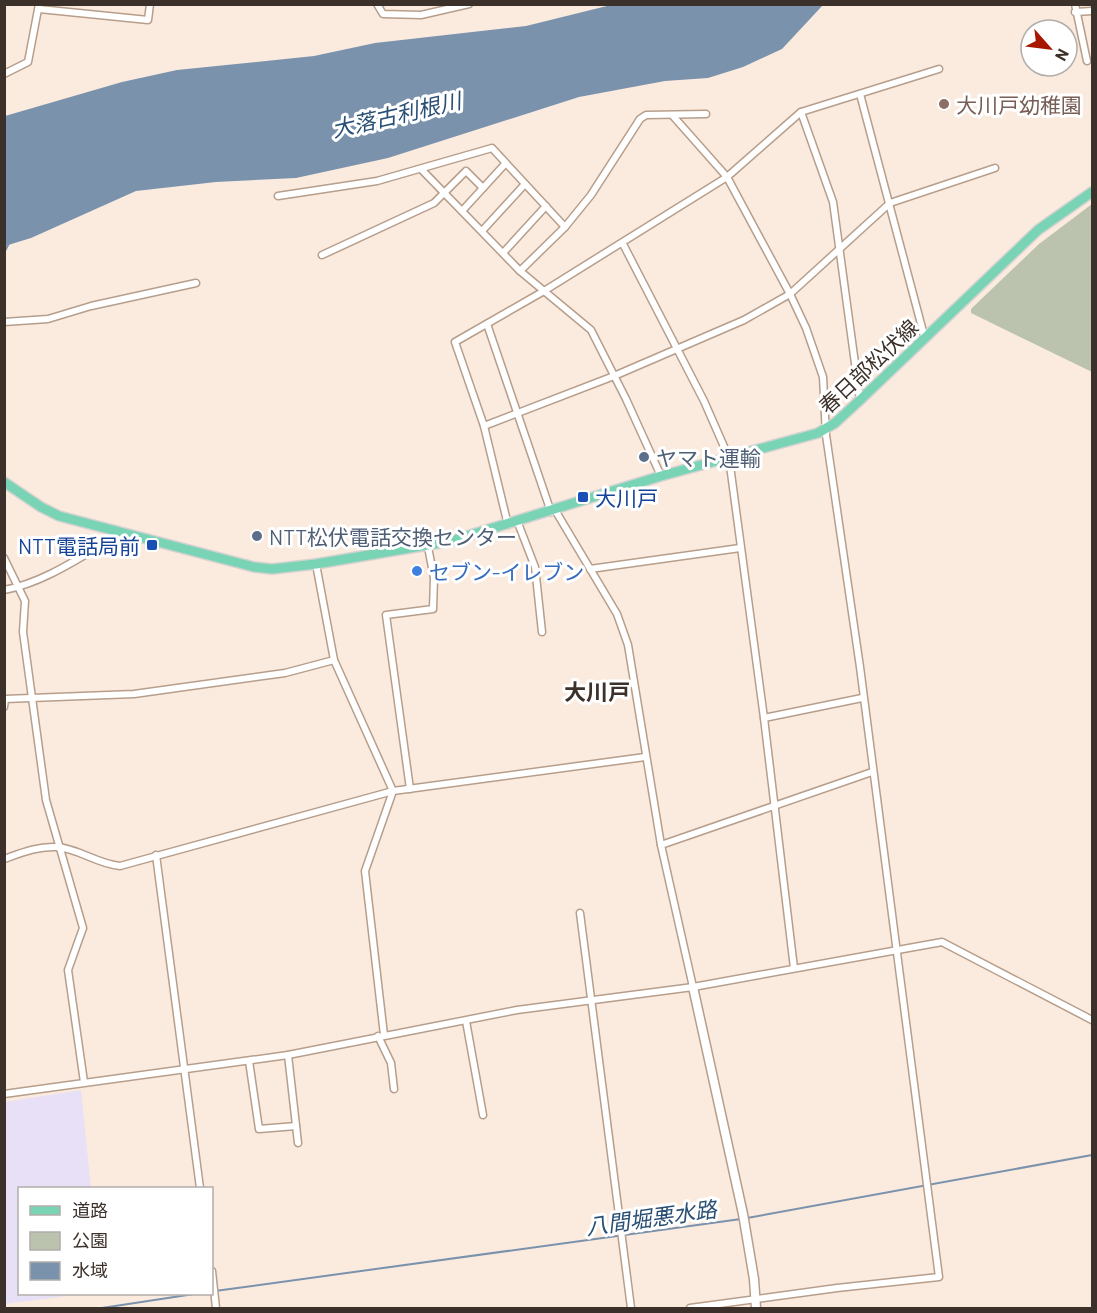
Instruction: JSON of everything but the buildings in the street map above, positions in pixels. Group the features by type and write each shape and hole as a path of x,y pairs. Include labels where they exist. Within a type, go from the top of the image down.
{"main road":[{"name":"春日部松伏線","path":"4,482 49,512 222,560 272,569 428,547 513,524 662,476 784,444 826,429 925,339 1038,230 1092,192"}],"street":[{"path":"4,74 28,62 39,7 147,20 150,4"},
{"path":"377,4 382,14 421,15 468,4"},
{"path":"1075,4 1087,62"},
{"path":"1075,12 1092,12"},
{"path":"542,632 536,567 513,524 456,342 623,243 727,177 801,112 939,69"},
{"path":"860,94 925,339"},
{"path":"801,112 830,187 841,247 860,400"},
{"path":"520,271 565,227 591,195 640,119 646,116 706,114"},
{"path":"673,116 727,177 790,294 806,328 823,377 826,429 939,1277 837,1288 756,1304 690,1308"},
{"path":"278,196 377,181 492,148 565,227"},
{"path":"462,211 505,164"},
{"path":"484,426 614,376 744,320 790,294 890,203 995,168"},
{"path":"421,169 520,271 591,330 662,476"},
{"path":"322,255 434,203 466,171 483,188"},
{"path":"482,231 525,184"},
{"path":"503,253 546,206"},
{"path":"623,243 678,349 729,458 765,718 794,968"},
{"path":"4,322 48,319 91,306 196,283"},
{"path":"487,324 553,511 617,614 628,645 645,757 662,845 743,1219 756,1304"},
{"path":"4,590 18,588 58,569 117,536"},
{"path":"410,789 386,615 433,609 434,578 428,547"},
{"path":"590,569 740,548"},
{"path":"4,558 25,601 23,632 46,800 83,928 68,970 84,1082"},
{"path":"316,564 334,660 393,791 365,871 381,1036 391,1063 394,1089"},
{"path":"4,707 5,699 134,694 285,673 334,660"},
{"path":"765,718 862,698"},
{"path":"4,859 38,848 58,847 103,864 120,866 393,791 645,757"},
{"path":"662,845 872,772"},
{"path":"156,855 201,1187"},
{"path":"580,912 631,1308"},
{"path":"4,1094 84,1082 185,1071 288,1055 518,1010 693,987 942,942 1092,1020"},
{"path":"466,1021 483,1115"},
{"path":"288,1055 298,1143"},
{"path":"249,1061 259,1129 296,1125"},
{"path":"213,1280 216,1308"}],"shaded area":[{"path":"81,1090 91,1187 18,1187 18,1295 74,1295 5,1304 5,1102"}],"green space":[{"path":"1092,204 1092,372 971,313 971,309 1039,244"}],"water":[{"name":"大落古利根川","path":"615,4 823,5 782,49 743,67 708,78 665,81 579,97 388,158 296,178 216,182 136,191 31,238 5,246 5,116 122,82 177,70 314,56 375,43 526,26"}],"waterway":[{"path":"5,251 9,243"},
{"name":"八間堀悪水路","path":"747,1218 1092,1155"},
{"name":"八間堀悪水路","path":"215,1291 741,1219"},
{"name":"八間堀悪水路","path":"102,1308 187,1295"}],"place":[{"name":"大川戸幼稚園","path":"944,104"},
{"name":"ヤマト運輸","path":"644,457"},
{"name":"大川戸","path":"583,497"},
{"name":"NTT松伏電話交換センター","path":"257,536"},
{"name":"NTT電話局前","path":"152,545"},
{"name":"セブン-イレブン","path":"417,571"}],"district":[{"name":"大川戸","path":"597,691"}]}
